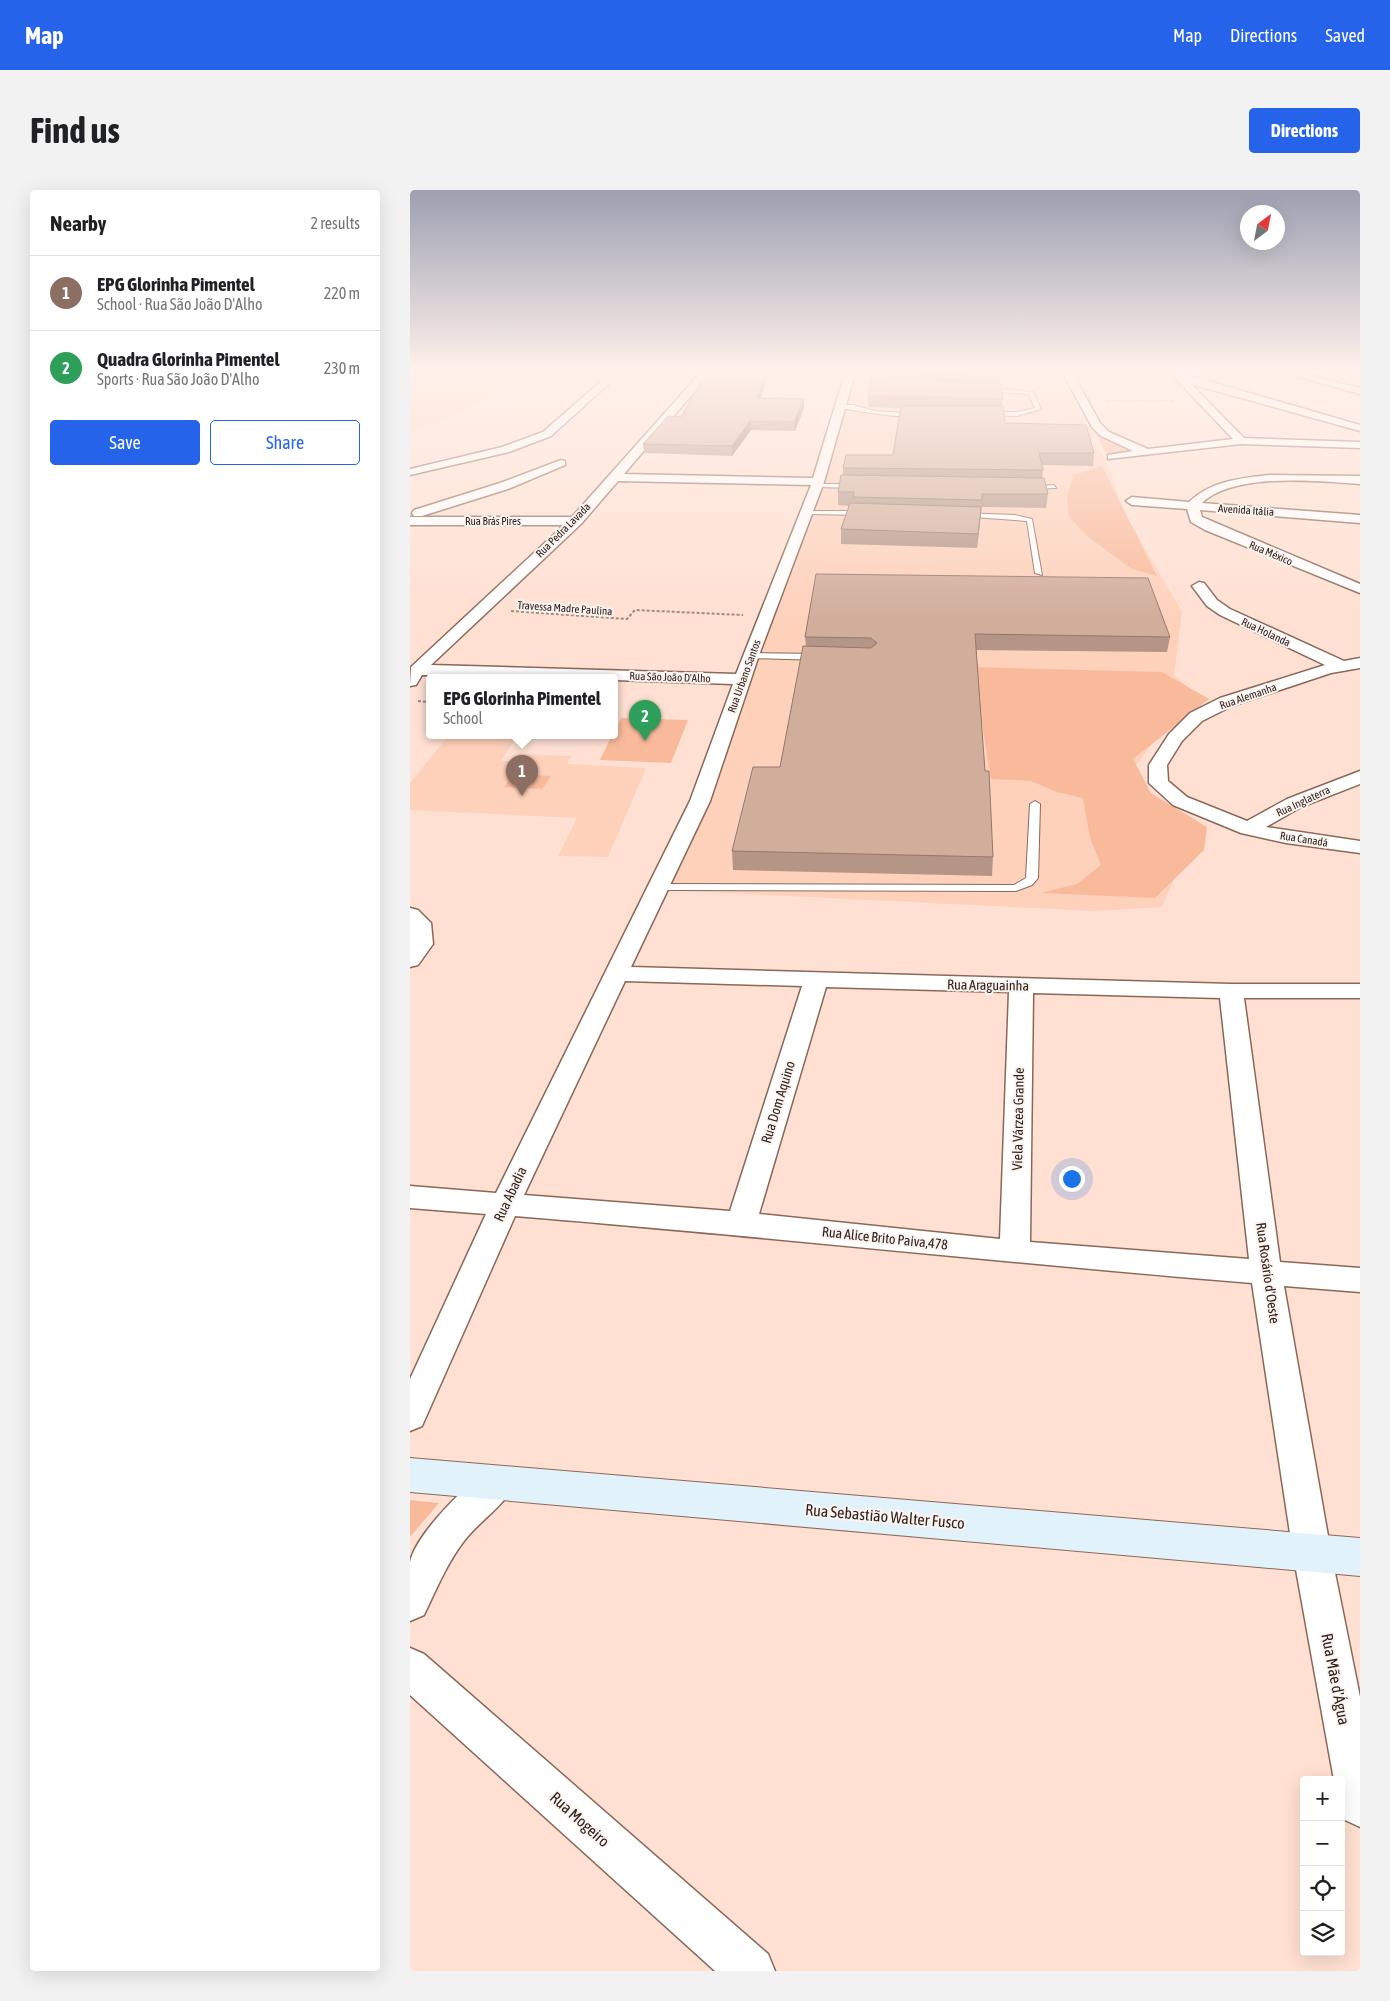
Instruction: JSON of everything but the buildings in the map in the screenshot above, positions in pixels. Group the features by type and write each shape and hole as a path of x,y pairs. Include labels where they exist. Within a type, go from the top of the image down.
{"street":[{"path":"410,472 493,453"},
{"name":"Rua Pedra Lavada","path":"414,675 480,610 576,521 634,453"},
{"name":"Rua Urbano Santos","path":"616,974 700,801 742,678 807,512 826,453"},
{"path":"1112,457 1146,453"},
{"name":"Rua Brás Pires","path":"410,516 504,486 561,463"},
{"path":"613,477 816,484"},
{"path":"1192,506 1196,499 1210,491 1250,481 1305,478 1360,480"},
{"name":"Avenida Itália","path":"1132,501 1360,519"},
{"name":"Rua México","path":"1192,506 1196,519 1210,527 1360,589"},
{"path":"1344,517 1360,523"},
{"name":"Rua Brás Pires","path":"410,521 576,521"},
{"name":"Rua Holanda","path":"1199,586 1212,603 1225,612 1341,666"},
{"name":"Rua Alemanha","path":"1248,829 1180,801 1159,783 1158,765 1174,738 1196,717 1226,702 1341,666 1360,662"},
{"name":"Rua São João D'Alho","path":"618,677 742,678"},
{"name":"Rua Inglaterra","path":"1248,829 1294,803 1360,777"},
{"name":"Rua Canadá","path":"1248,829 1286,837 1360,847"},
{"path":"410,915 420,924 422,944 410,960"},
{"name":"Rua Araguainha","path":"616,974 1231,991 1360,991"},
{"name":"Rua Abadia","path":"410,1416 505,1205 616,974"},
{"name":"Rua Dom Aquino","path":"741,1224 816,981"},
{"name":"Viela Várzea Grande","path":"1015,1252 1021,986"},
{"name":"Rua Rosário d'Oeste","path":"1231,991 1266,1272 1312,1553"},
{"name":"Rua Alice Brito Paiva,478","path":"410,1197 741,1224 1015,1252 1360,1280"},
{"name":"Rua Sebastião Walter Fusco","path":"410,1475 1360,1558"},
{"path":"410,1602 436,1550 452,1527 497,1484"},
{"name":"Rua Mãe d'Água","path":"1312,1553 1360,1805"},
{"name":"Rua Mogeiro","path":"410,1668 751,1971"}],"lane":[{"path":"816,484 869,486"},
{"path":"1016,488 1054,488"},
{"path":"807,512 869,514"},
{"path":"957,515 1015,516 1030,520 1039,573"},
{"path":"751,655 832,658"},
{"path":"659,887 1016,888 1028,883 1032,878 1035,804"}],"path":[{"name":"Travessa Madre Paulina","path":"480,610 627,619 635,610 766,616"}],"shaded area":[{"path":"826,453 1102,453 1123,510 1182,612 1174,675 1203,700 1171,717 1131,773 1192,836 1162,907 1094,911 667,890"},
{"path":"1106,453 1131,453 1107,456"},
{"path":"1102,466 1157,576 1132,569 1087,536 1069,517 1067,497 1074,475"},
{"path":"973,667 1162,672 1209,699 1133,759 1151,793 1207,827 1204,850 1155,898 1041,893 1077,884 1101,865 1090,838 1083,798 1057,792 1031,781 991,779"},
{"path":"621,718 688,720 671,763 600,760 610,739 618,739 618,725"},
{"path":"446,739 515,739 501,761 515,761 519,754 571,756 567,764 646,768 608,857 558,856 577,818 410,810 410,783"},
{"path":"513,774 551,776 542,789 504,787"},
{"path":"410,1500 439,1503 410,1537"}],"place":[{"name":"Quadra Glorinha Pimentel","path":"645,741"},
{"name":"EPG Glorinha Pimentel","path":"522,796"}]}
